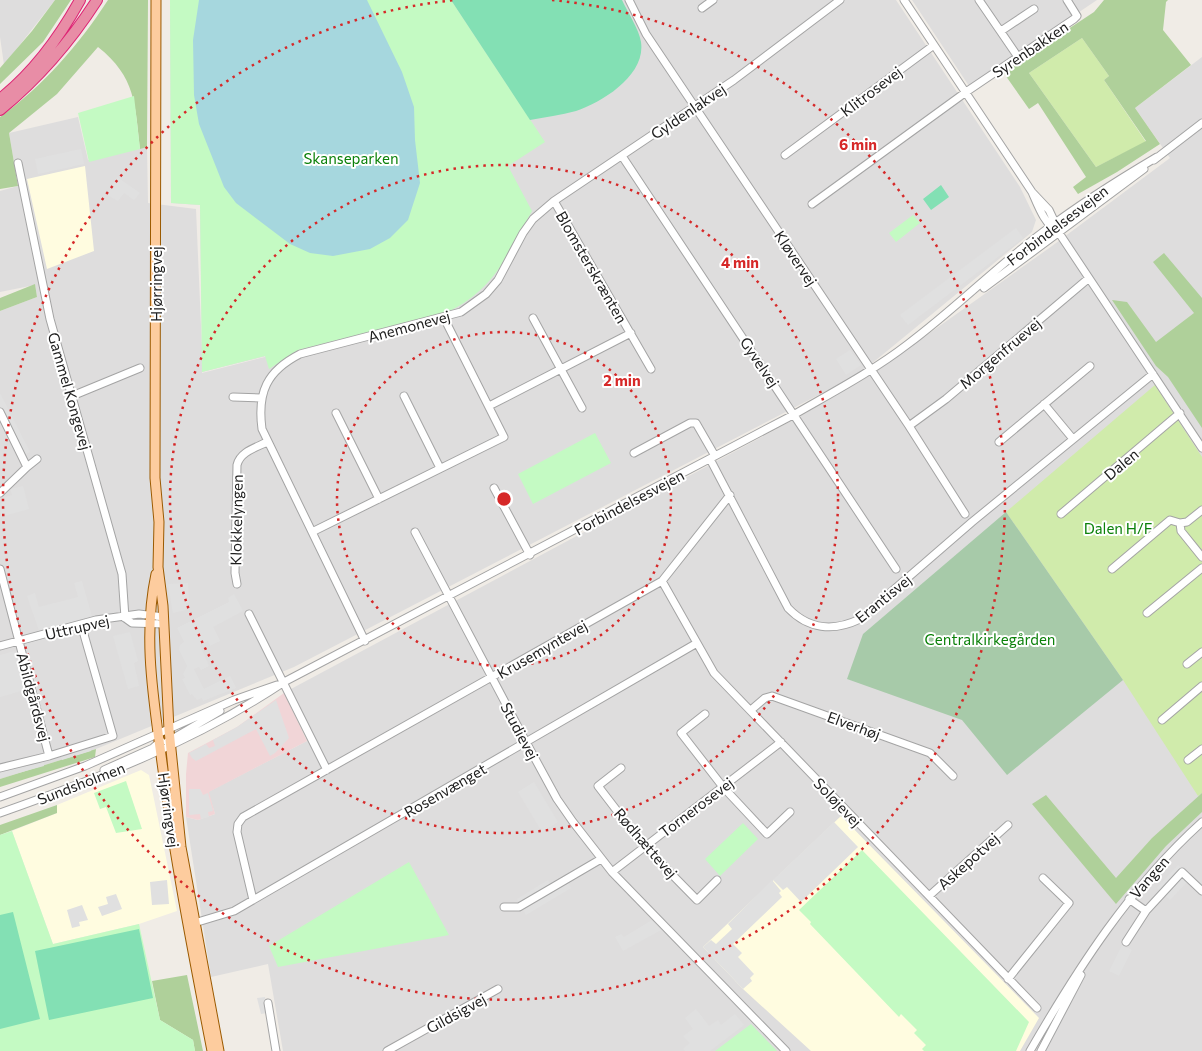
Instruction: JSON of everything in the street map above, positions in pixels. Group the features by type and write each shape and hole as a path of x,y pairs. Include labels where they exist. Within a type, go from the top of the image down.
{"highway":[{"path":"0,99 28,74 46,53 62,31 80,0"},
{"path":"82,23 97,0"},
{"path":"0,110 39,76 101,0"}],"main road":[{"name":"Hjørringvej","path":"156,0 155,478 159,522 158,567 164,620 165,741 170,825 219,1051"},
{"name":"Hjørringvej","path":"158,567 149,619 150,665 165,741 212,1051"}],"street":[{"name":"Kløvervej","path":"629,0 646,34 909,426 965,514"},
{"path":"702,8 713,0"},
{"name":"Gyldenlakvej","path":"533,219 554,201 694,107 840,0"},
{"path":"904,0 1202,448"},
{"path":"979,0 1018,57"},
{"name":"Syrenbakken","path":"812,204 966,92 1077,16 1067,0"},
{"path":"1001,31 1034,9"},
{"name":"Klitrosevej","path":"785,155 934,45"},
{"name":"Forbindelsesvejen","path":"963,302 995,281 1130,181 1157,157 1202,123"},
{"name":"Gyvelvej","path":"622,156 795,414 896,569"},
{"name":"Forbindelsesvejen","path":"165,741 209,718 234,700 284,682 530,555 795,414 871,370 963,302 1053,225 1107,186 1157,157"},
{"name":"Gammel Kongevej","path":"18,163 50,319 122,574 125,618"},
{"name":"Blomsterskrænten","path":"554,201 651,369"},
{"name":"Anemonevej","path":"365,641 267,442 260,415 261,398 266,384 276,370 286,361 300,354 444,318 461,312 486,294 498,280 523,233 533,219"},
{"name":"Morgenfruevej","path":"909,426 946,399 1089,278"},
{"path":"312,532 504,436 444,318"},
{"path":"532,318 582,408"},
{"name":"Blomsterskrænten","path":"489,406 630,332"},
{"path":"999,442 1090,366"},
{"path":"72,396 140,368"},
{"name":"Erantisvej","path":"634,453 690,422 696,423 700,427 712,458 788,608 797,617 818,627 841,626 860,620 972,522 1153,374"},
{"path":"404,396 440,468"},
{"path":"233,397 261,398"},
{"path":"1044,404 1074,439"},
{"path":"0,412 27,467"},
{"path":"336,413 379,499"},
{"name":"Dalen","path":"1061,514 1180,414"},
{"name":"Klokkelyngen","path":"237,584 235,573 238,459 244,453 267,442"},
{"path":"0,493 36,459"},
{"path":"494,488 530,555"},
{"name":"Krusemyntevej","path":"253,900 238,832 238,824 243,817 662,581 730,495"},
{"path":"1112,569 1170,520 1180,523 1188,522 1202,510"},
{"path":"1180,523 1181,531 1202,558"},
{"name":"Studievej","path":"415,532 557,798 612,872 786,1051"},
{"path":"1147,613 1202,568"},
{"name":"Abildgårdsvej","path":"0,572 49,756 113,736 81,624"},
{"name":"Soløjevej","path":"662,581 714,673 1037,1008"},
{"name":"Uttrupvej","path":"0,646 81,624 125,618 133,614 149,619 164,620"},
{"path":"249,614 327,770"},
{"name":"Rosenvænget","path":"192,924 222,916 253,900 697,644"},
{"path":"1187,664 1202,652"},
{"name":"Forbindelsesvejen","path":"165,741 214,726 248,707 284,682"},
{"path":"1162,720 1202,686"},
{"name":"Elverhøj","path":"750,710 765,698 772,696 930,753 953,776"},
{"path":"242,697 248,707"},
{"path":"705,714 681,732 722,787 767,834 790,812"},
{"name":"Sundsholmen","path":"0,813 54,794 165,741"},
{"name":"Sundsholmen","path":"0,798 85,766 165,741"},
{"name":"Tornerosevej","path":"612,872 781,742"},
{"path":"1188,760 1202,749"},
{"path":"0,768 49,756"},
{"name":"Rødhættevej","path":"621,768 598,786 644,846 697,900 717,880"},
{"name":"Vangen","path":"1030,1051 1101,937 1129,899 1178,844 1202,822"},
{"name":"Askepotvej","path":"929,896 1008,825"},
{"path":"504,907 519,907 601,859"},
{"path":"1126,942 1146,911 1182,872 1202,891"},
{"path":"1008,979 1069,903 1043,878"},
{"path":"1129,899 1146,911"},
{"name":"Vangen","path":"1041,1051 1101,937"},
{"name":"Gildsigvej","path":"387,1051 498,989"},
{"path":"268,1003 276,1051"}],"shaded area":[{"path":"0,0 55,0 4,65 0,37"},
{"path":"170,0 896,0 1020,187 1036,220 1032,232 859,374 294,667 96,749 0,779 0,311 37,297 35,285 0,292 0,191 18,186 9,133 78,117 88,160 147,147 148,203 196,209 202,349 200,205 171,203","holes":["316,344 202,373 202,372"]},
{"path":"912,0 1097,0 969,86"},
{"path":"1202,57 1202,1051 283,1051 268,964 211,977 186,817 198,820 215,814 208,792 307,741 291,689 799,417 872,374 1052,246 1170,158 1135,108"},
{"path":"81,149 84,164 38,174 35,159"},
{"path":"85,166 94,251 47,269 27,179"},
{"path":"117,177 140,193 134,200 124,193 118,201 107,195"},
{"path":"1016,228 1023,238 908,325 900,315"},
{"path":"850,350 861,365 846,375 836,359"},
{"path":"0,393 30,452 19,457 0,419"},
{"path":"23,486 29,509 0,517 2,498 12,495 10,489"},
{"path":"82,581 92,616 39,631 27,596 35,593 39,607 78,597 74,583"},
{"path":"188,583 189,603 186,603 186,610 173,613 168,584"},
{"path":"234,594 243,611 213,627 220,641 210,646 208,641 200,645 209,666 201,670 199,667 194,669 204,689 230,676 236,688 203,701 202,698 197,700 192,694 190,695 182,679 185,678 183,674 187,666 179,650 180,645 184,642 177,628 229,602 228,598"},
{"path":"130,632 138,661 134,663 139,686 128,689 113,636"},
{"path":"14,651 25,690 0,697 0,655"},
{"path":"284,693 307,741 209,792 215,814 198,820 186,817 188,753 237,727"},
{"path":"276,700 289,738 275,753 270,756 256,729 196,761 192,758 189,753 206,744 209,748 215,746 213,740 237,727"},
{"path":"90,746 91,751 62,760 60,754"},
{"path":"43,759 44,766 0,778 0,770"},
{"path":"141,770 149,775 177,911 139,924 53,944 12,831 57,813 57,805"},
{"path":"534,782 558,822 542,832 518,792"},
{"path":"189,789 200,789 203,795 208,793 213,811 208,812 209,817 201,819 200,814 189,815"},
{"path":"841,816 1039,1018 1020,1051 811,1051 743,989 703,947"},
{"path":"834,822 858,847 801,902 787,887 783,890 773,880"},
{"path":"1178,865 1192,877 1170,900 1157,888"},
{"path":"566,879 571,888 526,915 517,899 548,880 552,887"},
{"path":"167,880 169,904 152,905 150,882"},
{"path":"772,880 781,891 779,893 782,897 733,944 742,953 738,957 754,974 750,978 752,981 743,989 703,947 711,940 716,944 732,929 728,924"},
{"path":"116,894 122,909 102,916 98,907 108,904 106,897"},
{"path":"82,905 88,920 79,922 80,926 72,928 67,910"},
{"path":"652,920 661,930 623,951 615,937 621,934 624,937"},
{"path":"1122,945 1132,950 1119,976 1109,971"},
{"path":"265,997 267,1013 261,1014 257,998"},
{"path":"696,1009 709,1026 718,1020 721,1025 735,1014 744,1025 710,1051 685,1051 683,1049 690,1043 683,1036 693,1029 685,1018"}],"green space":[{"path":"55,0 71,0 43,42 0,84 0,68 32,31"},
{"path":"108,0 148,0 147,147 140,149 135,105 127,81 111,58 98,47 57,94 9,133 18,186 0,189 0,117 31,92 59,64 85,33"},
{"name":"Skanseparken","path":"170,0 451,0 545,142 508,166 532,211 507,256 489,281 464,303 448,312 298,350 269,369 265,356 202,372 200,205 171,203"},
{"path":"451,0 622,0 640,37 641,54 630,76 610,94 576,111 530,120"},
{"path":"1104,0 1168,0 1166,2 1163,30 1191,65 1135,108 1160,144 1117,172 1078,194 1073,187 1086,177 1038,103 1029,109 1003,72 1094,12","holes":["1082,38 1109,76 1104,80 1146,141 1096,167 1029,73"]},
{"path":"1082,38 1109,76 1104,80 1146,142 1096,167 1029,73"},
{"path":"134,96 140,149 89,162 78,113"},
{"path":"941,185 949,197 931,210 923,199"},
{"path":"913,215 920,223 896,242 889,233"},
{"path":"1164,253 1202,298 1202,428 1168,377 1156,366 1112,300 1127,302 1156,342 1194,313 1153,262"},
{"path":"35,284 37,297 0,311 0,298"},
{"name":"Dalen H/F","path":"1155,385 1202,457 1202,793 1198,796 1123,680 1006,512"},
{"path":"595,433 611,463 533,504 518,474"},
{"name":"Centralkirkegården","path":"1006,512 1123,680 1007,775 962,720 847,679 863,634"},
{"path":"96,749 95,757 0,787 0,779"},
{"path":"126,781 142,829 116,833 106,807 100,809 94,793"},
{"path":"1202,793 1202,812 1166,846 1116,904 1032,804 1046,795 1116,878 1152,838"},
{"path":"57,805 57,813 0,835 0,825"},
{"path":"743,823 758,839 720,876 705,859"},
{"path":"12,831 53,944 139,924 160,1020 193,1040 195,1051 0,1051 0,835"},
{"path":"862,850 1029,1022 1016,1051 924,1051 922,1049 926,1045 914,1033 917,1030 901,1014 899,1017 810,924 811,922 799,910"},
{"path":"409,862 449,935 278,967 269,946"},
{"path":"13,912 40,1019 0,1029 0,915"},
{"path":"139,929 153,998 49,1020 35,951"},
{"path":"187,975 203,1051 195,1051 193,1040 160,1020 152,981"},
{"path":"751,1024 777,1051 715,1051"}],"water":[{"path":"199,0 367,0 402,72 414,107 415,140 420,183 408,220 390,238 370,249 333,256 310,253 290,244 236,203 224,187 199,124 194,95 193,40"}]}
